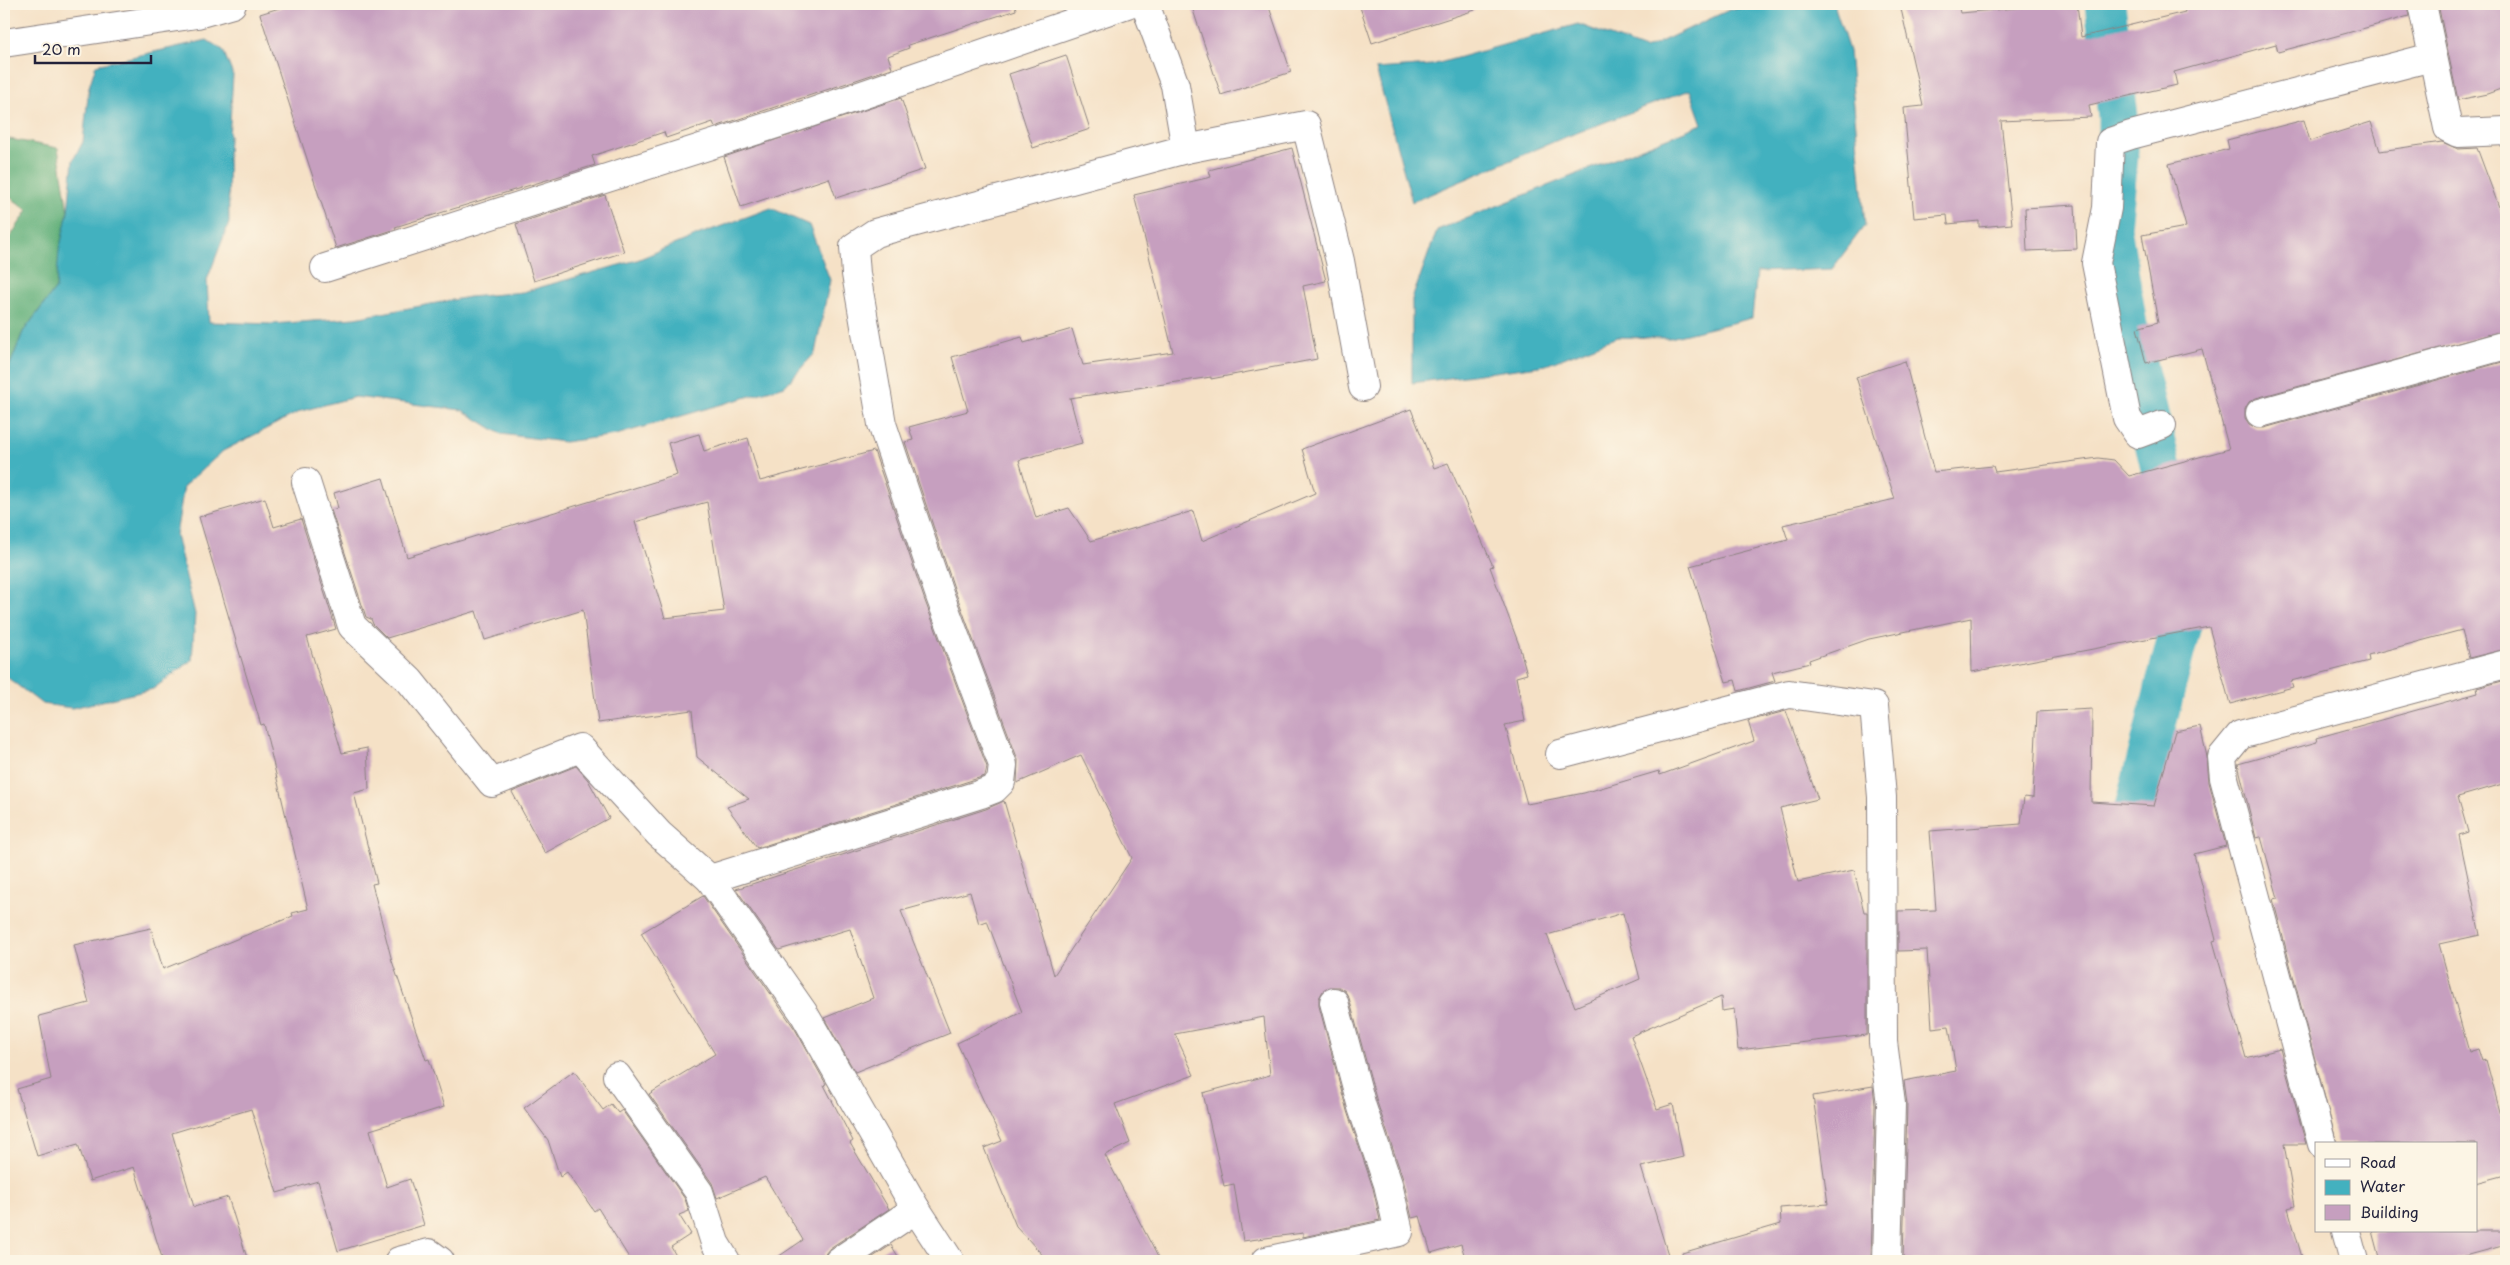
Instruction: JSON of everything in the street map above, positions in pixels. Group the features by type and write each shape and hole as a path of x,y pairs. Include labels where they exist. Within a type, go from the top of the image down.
{"street":[{"path":"4,43 197,14 232,4"},
{"path":"326,268 795,118 1127,4"},
{"path":"1145,4 1175,85 1186,149"},
{"path":"2422,4 2448,128 2458,133 2506,131"},
{"path":"2150,430 2127,418 2096,263 2120,139 2432,57"},
{"path":"710,879 981,794 994,789 1002,782 1003,765 940,596 882,424 856,274 854,247 875,233 1186,149 1306,125 1340,262 1363,387"},
{"path":"2260,413 2506,345"},
{"path":"306,482 352,626 410,681 492,783 580,748 659,834 710,879 803,1012 916,1209 950,1261"},
{"path":"2321,1142 2224,778 2222,758 2240,735 2506,664"},
{"path":"1560,754 1789,694 1874,706 1882,796 1883,1042 1891,1104 1887,1261"},
{"path":"1266,1261 1399,1232 1388,1184 1362,1107 1334,1002"},
{"path":"617,1076 699,1192 715,1243 726,1261"},
{"path":"839,1261 916,1209"},
{"path":"2346,1232 2354,1261"},
{"path":"399,1261 430,1253 440,1261"}],"green space":[{"path":"4,138 58,148 68,212 56,288 23,332 4,380 4,246 28,210 4,193"}],"water":[{"path":"1782,4 1834,4 1849,51 1865,225 1832,269 1757,272 1752,318 1670,338 1617,337 1546,365 1412,383 1412,299 1437,230 1702,124 1690,90 1558,140 1412,202 1376,69 1432,65 1578,24 1645,49 1731,9"},
{"path":"207,40 223,50 233,75 228,154 229,223 207,280 209,322 272,324 355,318 469,297 523,292 637,260 697,235 771,208 809,225 830,280 815,353 785,386 616,435 564,442 501,434 462,410 355,397 301,411 223,451 184,486 176,535 195,614 192,660 153,689 72,708 42,704 4,675 4,380 23,332 56,288 59,251 68,212 73,160 83,142 89,87 96,65"}],"building":[{"path":"292,4 1015,4 1016,10 908,45 909,48 888,56 892,68 715,127 713,122 666,138 664,132 592,156 595,165 395,227 396,229 336,248 260,14"},
{"path":"1191,4 1268,4 1291,72 1221,95"},
{"path":"1359,4 1474,4 1475,10 1372,43"},
{"path":"1924,4 1958,4 1960,13 2028,7 2028,4 2077,4 2081,37 2185,12 2183,4 2407,4 2409,16 2278,52 2276,44 2174,72 2177,85 2089,105 2091,117 2001,121 2012,224 1979,227 1979,221 1948,224 1947,215 1914,218 1904,108 1923,106 1901,9"},
{"path":"2438,4 2506,4 2506,87 2487,94 2458,100"},
{"path":"1066,55 1090,129 1033,148 1009,74"},
{"path":"901,98 925,169 836,198 829,178 741,207 724,157"},
{"path":"2304,120 2310,141 2371,122 2380,151 2442,142 2458,149 2477,148 2506,226 2506,330 2256,398 2249,402 2245,409 2245,418 2249,424 2256,428 2264,428 2506,361 2506,649 2469,658 2462,630 2368,655 2369,661 2291,681 2293,687 2230,704 2209,627 1972,672 1971,618 1869,639 1809,660 1810,663 1772,672 1775,681 1738,691 1735,680 1726,682 1690,566 1788,540 1783,525 1895,499 1856,377 1905,361 1934,472 1993,466 1995,472 2098,458 2114,460 2129,476 2229,449 2202,349 2146,363 2137,328 2158,322 2142,235 2186,227 2169,164 2229,149 2227,140"},
{"path":"1292,148 1326,281 1303,286 1317,359 1211,379 1211,377 1070,398 1082,443 1019,460 1036,518 1069,508 1091,541 1193,511 1202,541 1315,493 1302,449 1411,409 1434,468 1448,463 1493,566 1490,567 1519,645 1527,674 1516,677 1525,721 1505,725 1527,804 1584,793 1659,771 1660,775 1754,741 1748,721 1786,711 1818,799 1780,808 1798,882 1854,870 1864,912 1867,912 1867,1035 1738,1050 1734,1009 1722,1011 1721,997 1631,1036 1657,1109 1673,1104 1683,1157 1641,1167 1670,1261 1466,1261 1461,1244 1431,1253 1420,1216 1412,1218 1403,1179 1377,1102 1349,998 1345,991 1339,987 1330,987 1323,991 1319,998 1319,1006 1347,1111 1373,1188 1380,1220 1303,1237 1303,1233 1243,1241 1234,1184 1224,1186 1203,1093 1270,1075 1264,1017 1175,1034 1194,1075 1115,1104 1130,1143 1105,1155 1160,1261 1048,1261 1016,1226 984,1148 1002,1141 957,1043 1022,1012 987,921 979,924 970,892 901,911 950,1033 855,1072 824,1018 873,998 850,929 779,950 736,889 986,809 1004,801 1054,975 1132,858 1081,755 1017,783 1018,760 955,591 905,442 913,440 909,427 968,411 952,357 1022,337 1024,343 1072,329 1083,365 1173,352 1134,195 1211,177 1209,170","holes":["1623,913 1640,979 1575,1007 1547,935"]},
{"path":"605,195 624,252 534,281 516,224"},
{"path":"2075,205 2077,249 2027,251 2025,208"},
{"path":"699,434 704,451 748,438 760,481 874,451 925,601 987,767 985,776 757,848 727,807 749,799 697,757 692,710 598,723 583,610 485,640 476,611 387,638 373,624 371,619 366,617 331,510 338,508 334,493 383,478 407,557 677,475 668,443","holes":["707,502 724,611 665,618 635,522"]},
{"path":"265,498 274,527 301,519 336,629 307,637 342,753 367,748 369,789 354,793 377,883 372,884 392,961 426,1060 429,1059 444,1107 370,1130 387,1187 410,1179 424,1225 338,1251 318,1181 277,1193 251,1109 172,1133 194,1207 228,1197 248,1261 163,1261 134,1167 90,1181 78,1144 37,1156 17,1089 51,1079 39,1016 89,1003 74,945 151,928 163,969 293,916 292,913 308,909 264,724 261,725 199,517"},
{"path":"2506,680 2506,783 2458,797 2468,832 2459,835 2480,935 2439,944 2469,1052 2478,1049 2482,1061 2486,1060 2506,1134 2506,1175 2478,1182 2478,1142 2336,1142 2273,899 2278,898 2261,837 2256,838 2238,764 2317,742 2316,738 2478,693 2477,688"},
{"path":"2092,709 2091,802 2154,806 2175,731 2200,726 2207,757 2209,782 2226,846 2194,854 2216,940 2213,941 2246,1058 2280,1049 2306,1144 2284,1144 2295,1206 2288,1208 2303,1261 1903,1261 1907,1104 1904,1081 1956,1071 1949,1026 1932,1028 1927,950 1898,951 1898,911 1936,910 1930,831 2021,824 2024,797 2033,798 2037,712"},
{"path":"576,766 588,780 609,818 545,853 512,792"},
{"path":"703,896 795,1029 826,1084 824,1085 853,1141 850,1143 889,1209 830,1248 825,1254 824,1261 772,1261 803,1240 765,1177 717,1198 712,1183 649,1094 715,1054 641,933"},
{"path":"574,1071 603,1110 611,1104 618,1113 622,1110 685,1199 689,1211 679,1215 691,1234 671,1247 679,1261 631,1261 598,1208 594,1211 567,1172 560,1177 548,1140 524,1108"},
{"path":"1873,1086 1875,1105 1871,1261 1683,1261 1682,1253 1781,1224 1780,1208 1828,1204 1813,1096"},
{"path":"2506,1231 2506,1245 2447,1261 2380,1261 2372,1232"},
{"path":"891,1245 901,1261 867,1261"}],"waterway":[{"path":"2105,4 2118,116 2118,156 2111,228 2127,325 2184,565 2181,625 2122,859"}]}
